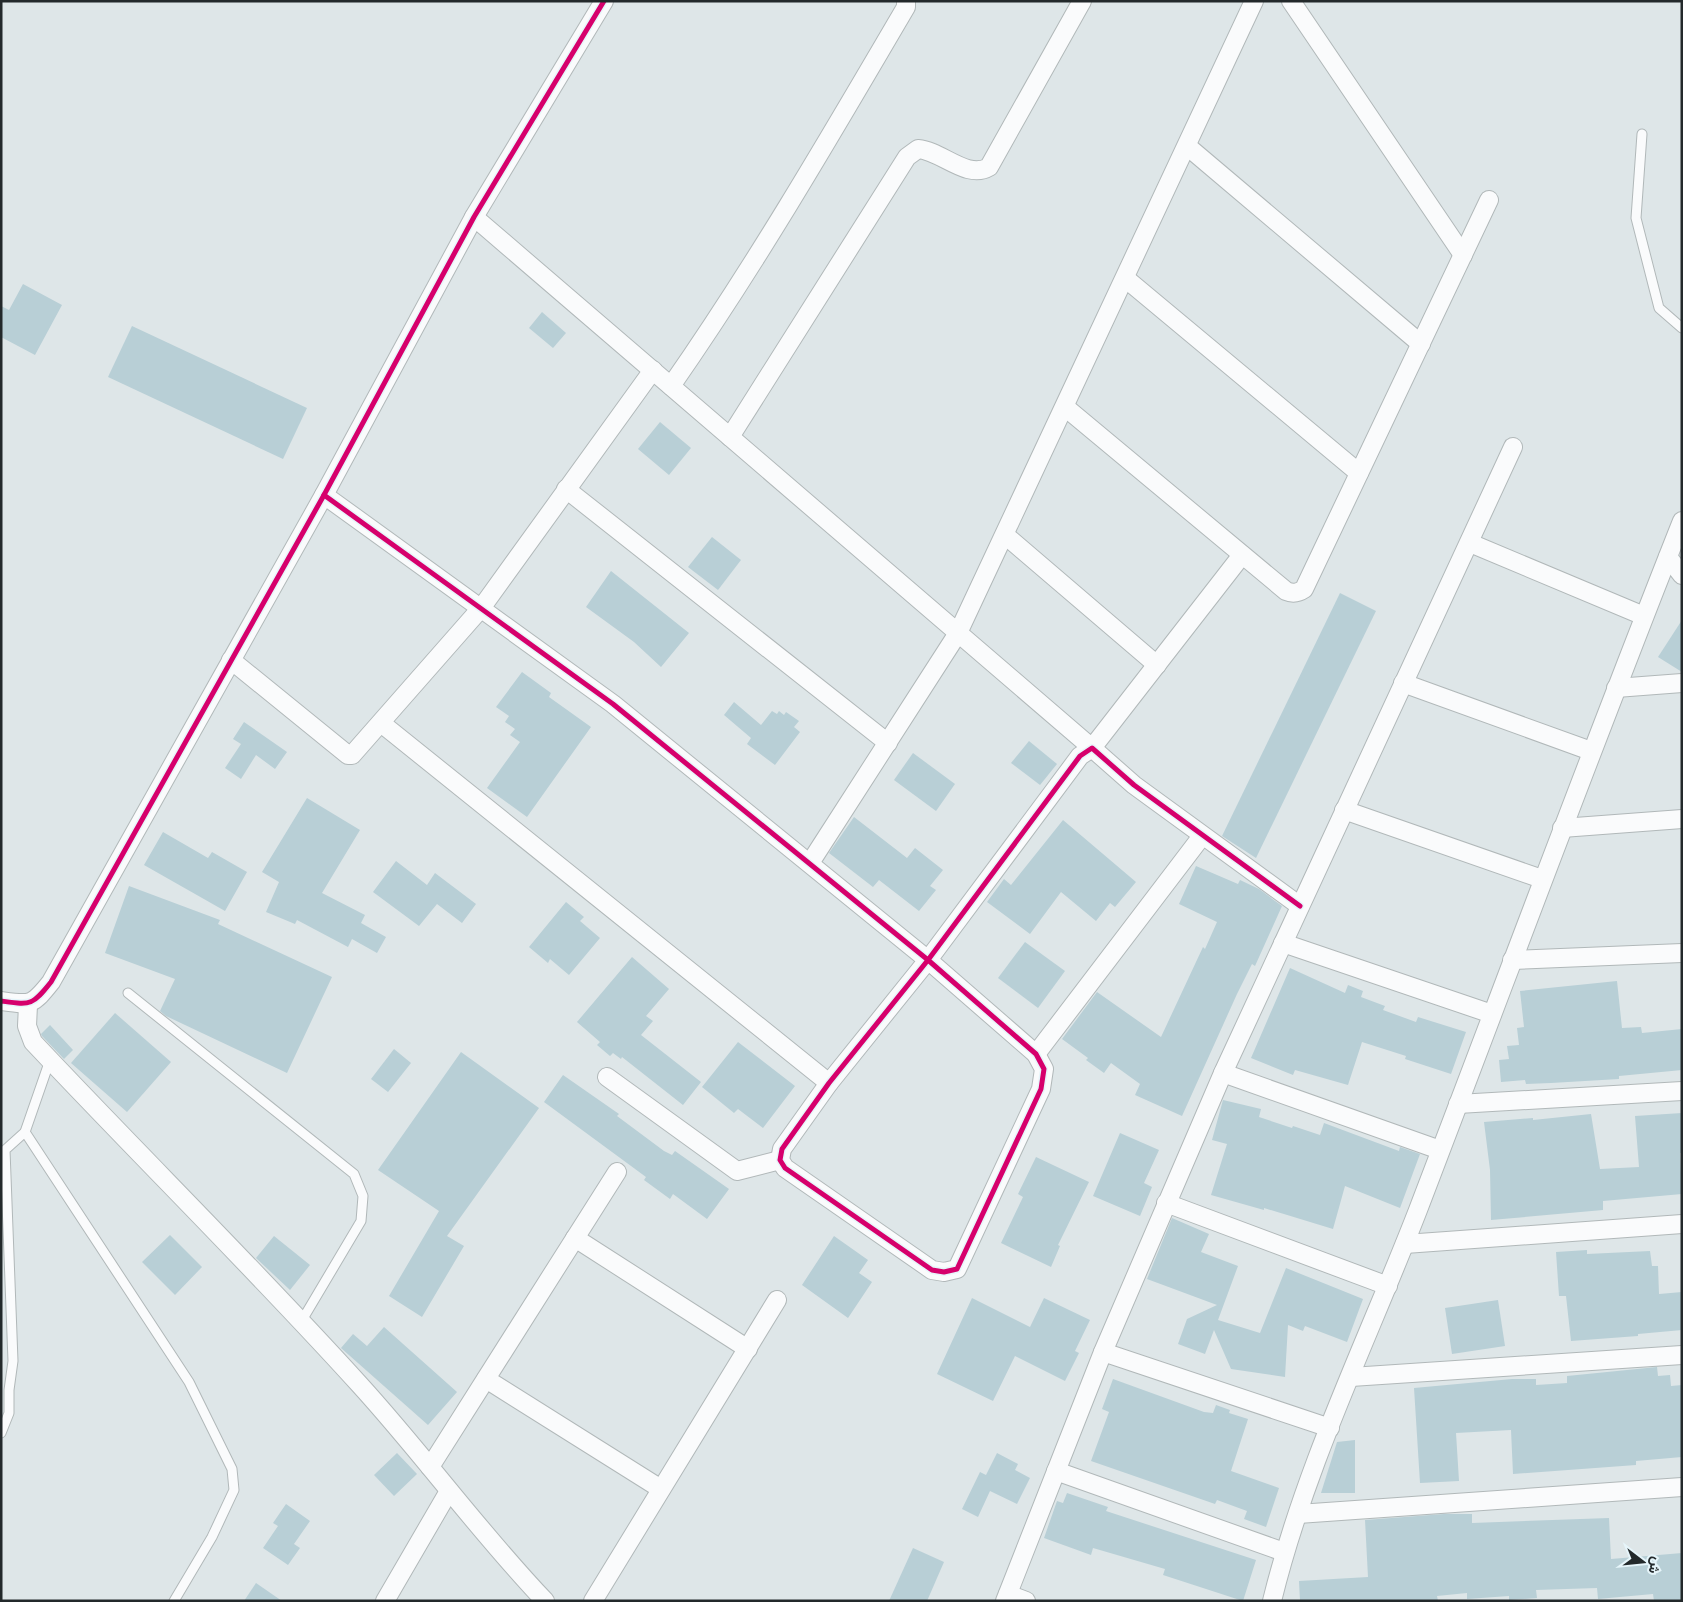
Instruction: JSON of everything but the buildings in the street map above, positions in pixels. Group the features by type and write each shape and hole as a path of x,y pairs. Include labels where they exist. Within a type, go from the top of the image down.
{"street":[{"path":"1,1001 28,1004 38,998 51,982 324,495 474,217 604,1"},
{"path":"671,386 716,322 816,162 906,7 906,1"},
{"path":"730,437 907,157 918,149 930,150 970,170 982,171 990,167 1082,1"},
{"path":"810,863 958,633 1254,1"},
{"path":"1291,1 1463,256"},
{"path":"1187,146 1421,344"},
{"path":"1065,407 1286,591 1295,593 1304,589 1489,200"},
{"path":"474,217 1134,784 1202,836 1300,906"},
{"path":"1125,278 1359,473"},
{"path":"231,660 348,755 356,752 482,608 653,370"},
{"path":"1026,1601 1007,1598 1103,1352 1223,1072 1513,447"},
{"path":"566,489 888,743"},
{"path":"324,495 613,704 928,960 1036,1054 1044,1069 1041,1088 957,1269 944,1272 932,1270 785,1168 780,1160 782,1149 829,1083 928,960 1080,756 1092,748 1242,555"},
{"path":"1272,1601 1284,1552 1330,1428 1405,1244 1542,879 1682,521"},
{"path":"1005,535 1157,665"},
{"path":"1470,542 1644,616"},
{"path":"1668,557 1682,575"},
{"path":"1403,683 1592,751"},
{"path":"1616,688 1682,683"},
{"path":"381,723 829,1083"},
{"path":"1344,810 1542,879"},
{"path":"1562,828 1682,819"},
{"path":"1036,1054 1202,836"},
{"path":"1284,943 1492,1014"},
{"path":"1512,960 1682,953"},
{"path":"28,1004 26,1018 29,1034 33,1042 360,1385 450,1491 499,1553 545,1601"},
{"path":"1223,1072 1440,1150"},
{"path":"607,1076 738,1171 780,1160"},
{"path":"1458,1104 1682,1090"},
{"path":"430,1467 617,1172"},
{"path":"1166,1203 1388,1286"},
{"path":"1405,1244 1682,1224"},
{"path":"575,1238 748,1348"},
{"path":"593,1601 777,1300"},
{"path":"1103,1352 1330,1428"},
{"path":"1351,1377 1682,1354"},
{"path":"486,1379 662,1489"},
{"path":"1056,1471 1284,1552"},
{"path":"1298,1514 1682,1487"},
{"path":"385,1601 450,1491"}],"lane":[{"path":"1642,134 1636,218 1659,308 1682,328"},
{"path":"128,993 354,1174 363,1196 361,1221 301,1322"},
{"path":"1,1433 9,1413 8,1390 13,1361 4,1150 25,1132 50,1060"},
{"path":"25,1132 189,1382 232,1469 234,1490 212,1538 174,1601"}],"cycle path":[{"path":"1,1001 30,1002 35,1000 51,982 324,495 474,217 604,1"},
{"path":"324,495 613,704 928,960 1036,1054 1044,1069 1041,1089 957,1269 944,1272 932,1270 785,1168 780,1160 782,1149 829,1083 928,960 1080,756 1092,748 1134,785 1300,906"}]}
